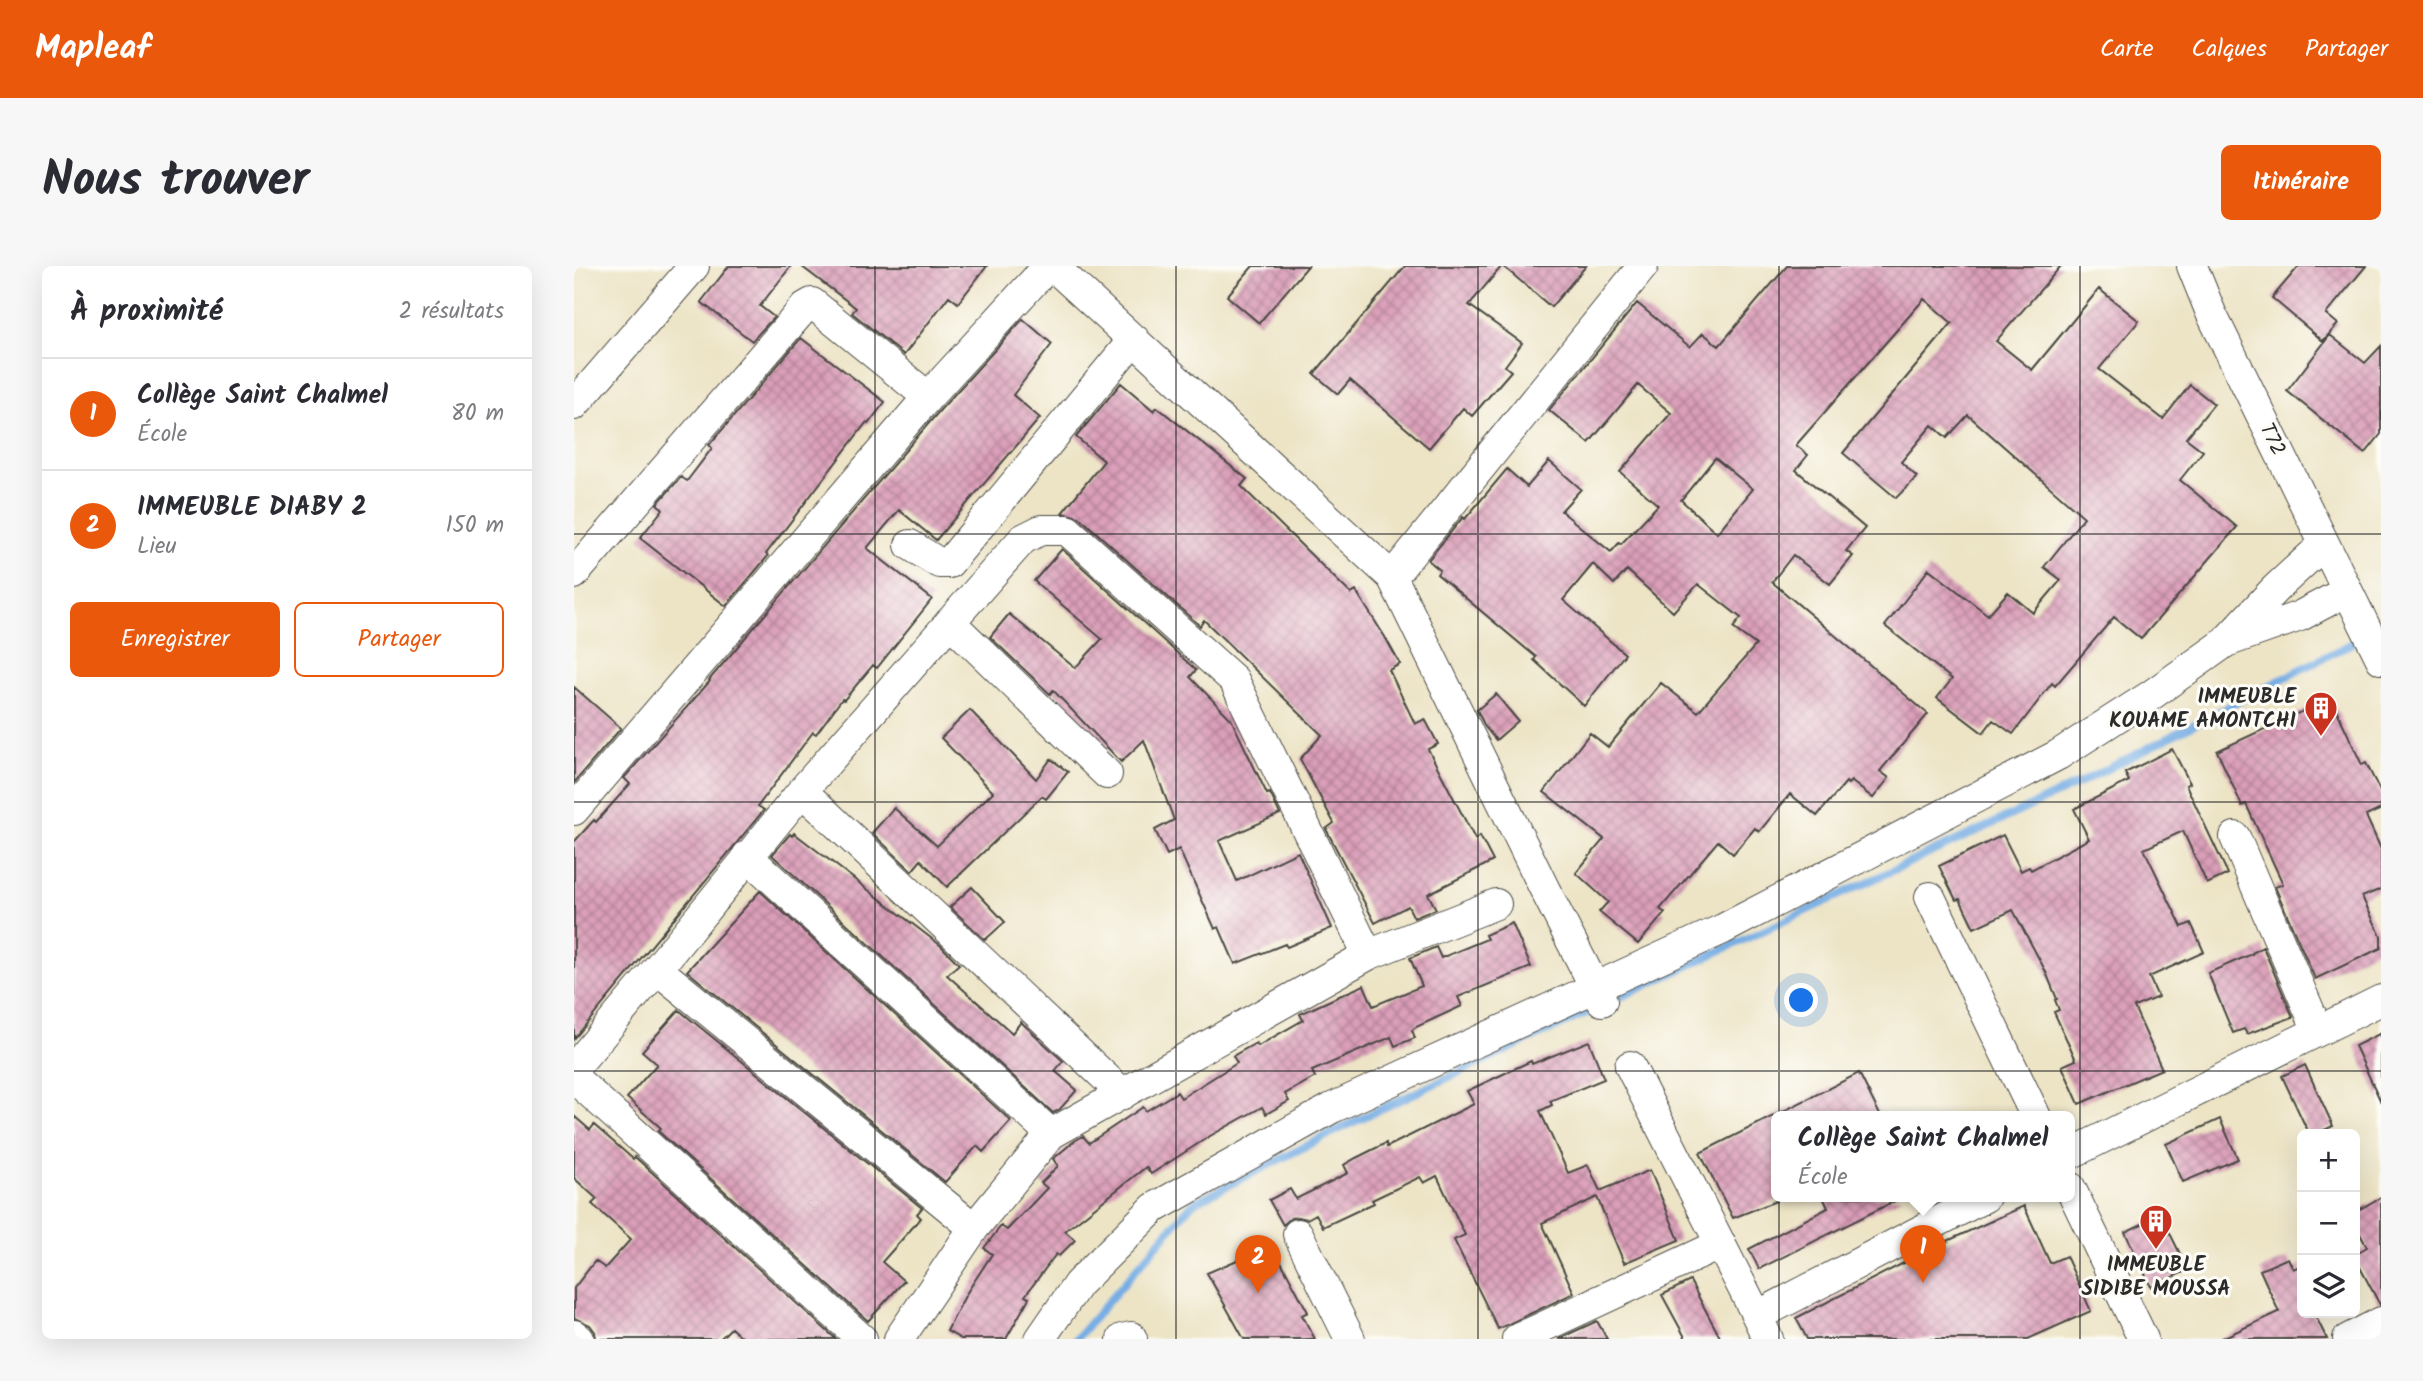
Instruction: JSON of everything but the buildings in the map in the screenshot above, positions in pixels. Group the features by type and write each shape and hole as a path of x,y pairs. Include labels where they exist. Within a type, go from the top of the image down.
{"street":[{"path":"574,405 694,266"},
{"path":"574,810 928,397 1048,266"},
{"path":"1053,266 1392,576 1598,994"},
{"path":"1392,576 1643,266"},
{"name":"T72","path":"2192,266 2211,313 2381,659"},
{"path":"574,575 805,307 812,303 928,397"},
{"path":"911,545 939,563 949,563 1134,339"},
{"path":"574,1068 802,791 1023,538 1041,530 1067,530 1234,680 1368,955"},
{"path":"1040,1339 1078,1284 1154,1208 1332,1108 1598,994 2058,755 2150,696 2226,642 2276,589 2324,544"},
{"path":"2226,642 2352,601"},
{"path":"950,622 1107,774"},
{"path":"802,791 1123,1094"},
{"path":"2235,837 2318,1031"},
{"path":"747,856 1051,1134"},
{"path":"1930,897 2033,1111"},
{"path":"899,1339 974,1228 1051,1134 1368,955 1496,904"},
{"path":"657,969 974,1228"},
{"path":"2075,1152 2381,1000"},
{"path":"1630,1066 1763,1327 1976,1202"},
{"path":"574,1078 862,1339"},
{"path":"2075,1197 2143,1339"},
{"path":"1298,1234 1350,1339"},
{"path":"1517,1339 1721,1244"},
{"path":"2348,1339 2381,1322"},
{"path":"574,1335 579,1339"},
{"path":"1122,1339 1132,1339"}],"waterway":[{"path":"1076,1339 1193,1203 1372,1113 2076,785 2364,637"}],"place":[{"name":"IMMEUBLE KOUAME AMONTCHI","path":"2321,738"},
{"name":"IMMEUBLE SIDIBE MOUSSA","path":"2156,1251"},
{"name":"Collège Saint Chalmel","path":"1923,1283"},
{"name":"IMMEUBLE DIABY 2","path":"1258,1293"}]}
